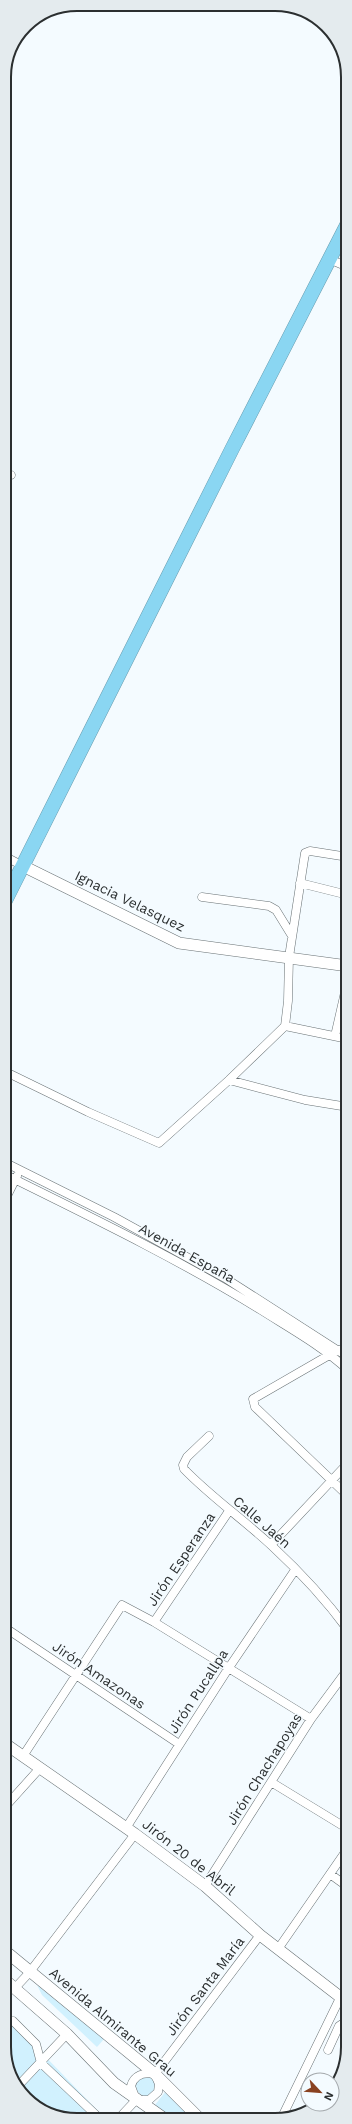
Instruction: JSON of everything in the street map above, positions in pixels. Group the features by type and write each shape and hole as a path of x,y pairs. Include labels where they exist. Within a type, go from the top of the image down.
{"highway":[{"path":"11,889 232,449 341,236"}],"main road":[{"name":"Ignacia Velasquez","path":"23,866 179,943 341,965"},
{"name":"Jirón 20 de Abril","path":"11,1748 131,1831 205,1886 260,1935 341,1998"},
{"name":"Avenida Almirante Grau","path":"11,1956 155,2074 194,2113"},
{"path":"11,1985 67,2034 114,2084 156,2113"}],"street":[{"path":"329,259 341,264"},
{"path":"11,1074 88,1112 157,1143 229,1080 284,1026 288,1001 289,957 302,866 307,852 341,856"},
{"path":"11,861 23,866"},
{"path":"300,883 341,893"},
{"path":"202,897 269,906 276,910 292,936"},
{"path":"335,1036 341,1010"},
{"path":"284,1026 341,1037"},
{"path":"229,1080 305,1100 341,1105"},
{"name":"Avenida España","path":"11,1166 114,1217 225,1278 341,1346"},
{"path":"11,1189 20,1170"},
{"name":"Avenida España","path":"11,1177 109,1225 220,1285 331,1354 341,1363"},
{"path":"341,1349 253,1399 255,1407 341,1489"},
{"name":"Calle Jaén","path":"209,1436 187,1457 183,1465 189,1474 229,1511 271,1545 341,1620"},
{"path":"271,1545 341,1470"},
{"name":"Jirón Esperanza","path":"154,1622 229,1511"},
{"name":"Jirón Pucallpa","path":"15,1988 29,1972 131,1831 179,1744 295,1570"},
{"path":"23,1756 122,1605 154,1622 311,1719"},
{"name":"Jirón Amazonas","path":"11,1632 179,1744"},
{"name":"Jirón Chachapoyas","path":"205,1886 311,1719 341,1678"},
{"path":"11,1800 40,1768"},
{"path":"271,1782 341,1825"},
{"path":"278,1949 341,1858"},
{"path":"330,1874 341,1882"},
{"name":"Jirón Santa María","path":"155,2074 260,1935"},
{"path":"285,2112 341,2006"},
{"path":"14,2021 36,2044 40,2063 94,2113"},
{"path":"328,2050 341,2025"},
{"path":"21,2082 67,2034"},
{"path":"124,2113 136,2100 149,2100 158,2092 159,2084 155,2074 140,2075 132,2082 132,2091 136,2100"}],"shaded area":[{"path":"37,1985 104,2039 97,2047 42,1995"},
{"path":"11,2021 98,2111 97,2113 64,2112 44,2104 27,2091 13,2064 11,2051"},
{"path":"146,2076 153,2079 156,2086 153,2093 146,2096 139,2093 136,2086 139,2079"},
{"path":"166,2091 186,2113 166,2113 155,2105"}]}
